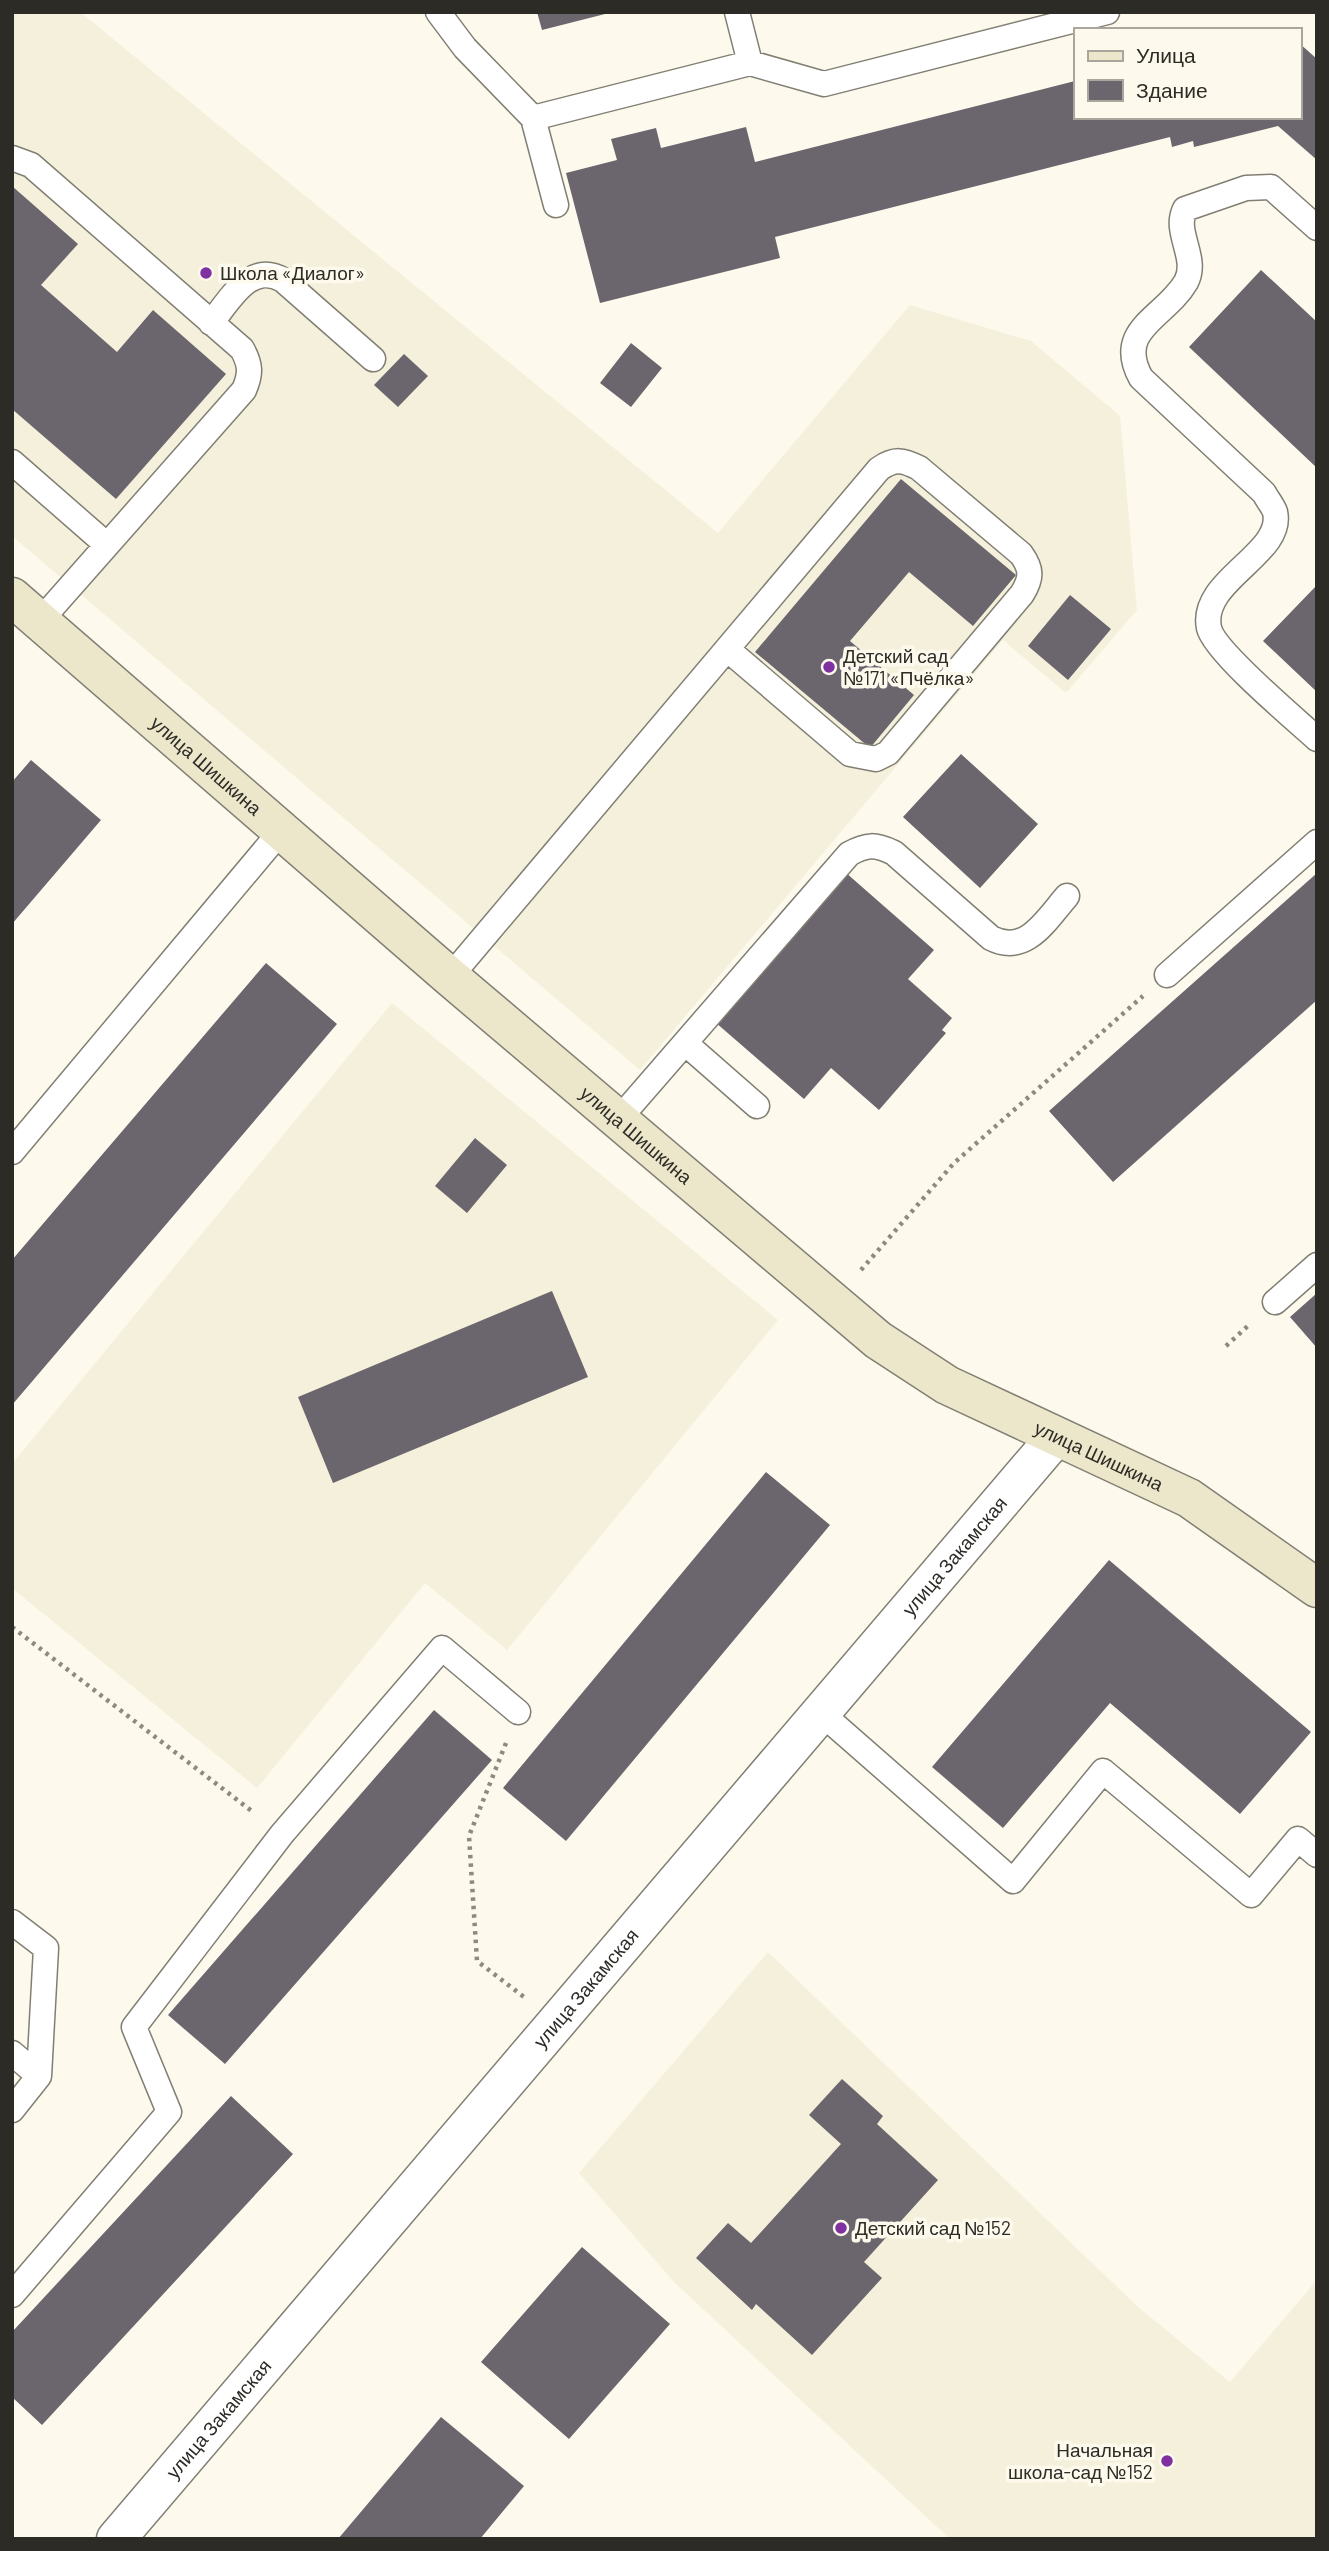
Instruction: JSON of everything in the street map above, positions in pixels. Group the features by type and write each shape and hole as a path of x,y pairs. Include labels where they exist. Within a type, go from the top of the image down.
{"street":[{"name":"улица Шишкина","path":"12,597 450,977 877,1340 947,1385 1189,1498 1317,1588"},
{"name":"улица Закамская","path":"116,2539 1055,1437"}],"lane":[{"path":"438,12 465,48 533,118 556,205"},
{"path":"737,12 750,63"},
{"path":"533,118 750,63 824,84 1107,12"},
{"path":"12,158 31,165 242,349 249,363 250,377 244,390 40,621"},
{"path":"1317,228 1271,187 1246,188 1185,209 1181,218 1190,267 1187,280 1141,331 1132,347 1132,362 1141,378 1264,494 1275,512 1274,529 1264,545 1219,592 1210,609 1209,629 1221,649 1317,739"},
{"path":"211,323 250,278 260,273 271,273 283,279 373,359"},
{"path":"450,977 879,469 890,461 904,460 919,468 1021,554 1030,566 1031,580 1022,594 888,753 876,759 850,754 727,649"},
{"path":"12,462 107,545"},
{"path":"12,1152 281,831"},
{"path":"1167,975 1317,842"},
{"path":"618,1120 849,855 862,846 876,845 894,853 992,938 1003,944 1019,944 1032,935 1067,896"},
{"path":"685,1043 757,1105"},
{"path":"1275,1302 1317,1265"},
{"path":"12,2295 169,2112 134,2026 282,1834 442,1648 517,1712"},
{"path":"820,1712 1013,1881 1103,1771 1251,1895 1298,1839 1317,1855"},
{"path":"12,1922 46,1948 39,2076 12,2110"},
{"path":"12,2053 39,2076"}],"path":[{"path":"859,1273 954,1163 1167,975"},
{"path":"12,1628 282,1834"},
{"path":"517,1712 470,1836 477,1961 556,2022"}],"shaded area":[{"name":"Школа «Диалог»","path":"12,12 80,12 718,533 910,305 1031,341 1120,416 1137,610 1066,693 1003,640 640,1070 12,536"},
{"path":"392,1003 778,1320 507,1650 425,1583 257,1788 12,1588 12,1464"},
{"name":"Детский сад №152","path":"768,1952 1138,2307 1230,2382 1317,2280 1317,2539 950,2539 675,2283 579,2173"}],"building":[{"path":"537,12 609,12 609,13 542,30"},
{"path":"1301,45 1317,59 1317,160 1278,126 1194,147 1193,141 1172,147 1170,137 775,237 780,258 600,303 566,173 617,160 611,139 656,128 661,148 746,127 755,162 1074,81 1074,119 1301,119"},
{"path":"12,186 78,244 41,285 117,352 153,310 226,374 116,499 12,409"},
{"path":"1261,270 1317,322 1317,468 1189,347"},
{"path":"631,343 662,368 631,407 600,383"},
{"path":"404,354 428,376 398,407 374,385"},
{"path":"901,479 1016,575 973,626 909,572 850,641 914,695 870,748 755,652"},
{"path":"1317,585 1317,692 1263,641"},
{"path":"1070,595 1111,629 1068,680 1028,646"},
{"path":"961,754 1038,824 980,888 903,817"},
{"path":"31,760 101,820 12,924 12,782"},
{"path":"845,872 934,950 908,979 952,1018 942,1030 946,1033 879,1110 831,1068 804,1099 715,1022"},
{"path":"1317,873 1317,1000 1113,1182 1049,1111"},
{"path":"266,963 337,1024 12,1405 12,1260"},
{"path":"475,1138 507,1165 467,1213 435,1186"},
{"path":"552,1291 588,1377 333,1483 298,1397"},
{"path":"1317,1293 1317,1348 1290,1317"},
{"path":"766,1472 830,1525 566,1841 503,1788"},
{"path":"1109,1560 1311,1732 1240,1814 1110,1703 1003,1828 932,1767"},
{"path":"434,1710 492,1760 225,2064 168,2015"},
{"path":"842,2079 883,2116 877,2124 938,2180 864,2262 882,2278 812,2355 756,2304 752,2310 696,2258 728,2223 751,2243 841,2144 809,2115"},
{"path":"231,2096 293,2154 42,2425 12,2397 12,2332"},
{"path":"582,2247 670,2324 569,2439 481,2362"},
{"path":"441,2417 524,2486 480,2539 338,2539"}],"place":[{"name":"Школа «Диалог»","path":"206,273"},
{"name":"Детский сад №171 «Пчёлка»","path":"829,667"},
{"name":"Детский сад №152","path":"841,2228"},
{"name":"Начальная школа-сад №152","path":"1167,2461"}]}
